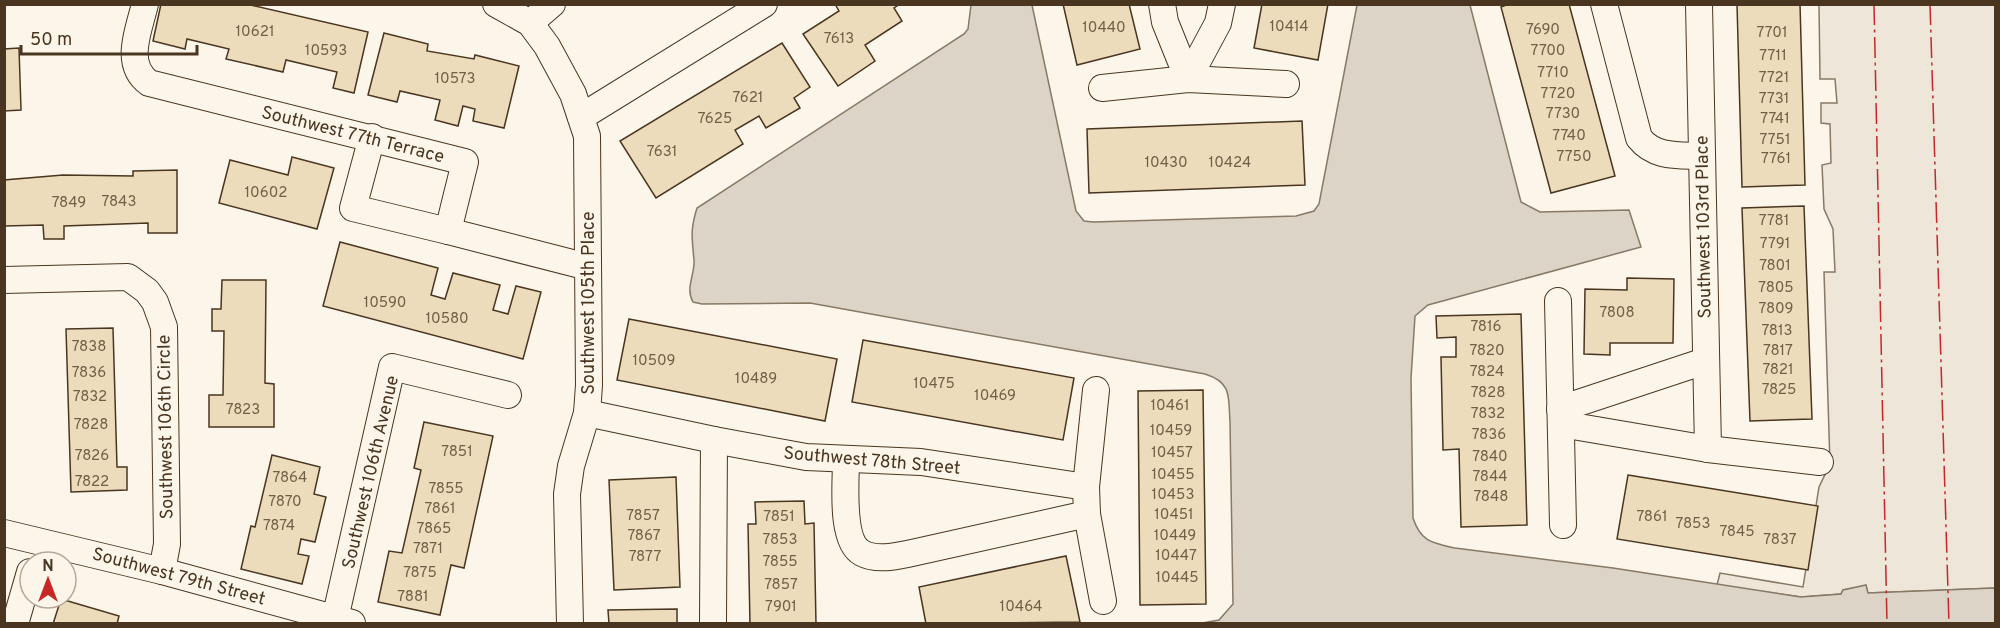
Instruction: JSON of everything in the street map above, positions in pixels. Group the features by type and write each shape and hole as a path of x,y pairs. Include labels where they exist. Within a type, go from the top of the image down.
{"street":[{"name":"Southwest 77th Terrace","path":"145,4 135,48 135,68 140,76 167,89 372,137 465,162 448,231"},
{"path":"496,4 530,23 552,4"},
{"path":"581,117 657,73 764,4"},
{"path":"1162,4 1165,22 1188,79"},
{"path":"1188,79 1218,23 1222,4"},
{"path":"1604,4 1639,138 1647,148 1664,155 1701,156"},
{"name":"Southwest 103rd Place","path":"1699,4 1708,449"},
{"name":"Southwest 105th Place","path":"530,23 563,72 581,117 587,142 587,413 571,466 567,494 570,624"},
{"path":"1102,88 1188,79 1286,84"},
{"path":"372,137 353,208 588,267"},
{"name":"Southwest 106th Circle","path":"4,280 128,277 147,291 155,302 164,327 167,544 162,571"},
{"path":"1558,301 1563,525"},
{"path":"1560,417 1705,361"},
{"name":"Southwest 106th Avenue","path":"344,621 392,367 508,395"},
{"path":"1096,390 1086,487 1087,514 1103,601"},
{"name":"Southwest 78th Street","path":"587,413 714,440 806,456 846,460 921,462 1086,487"},
{"path":"1560,417 1708,449 1820,462"},
{"path":"713,624 714,440"},
{"path":"846,460 848,529 851,542 859,552 869,556 901,555 1087,514"},
{"name":"Southwest 79th Street","path":"4,533 34,550"},
{"name":"Southwest 79th Street","path":"78,558 162,571 344,621"}],"shaded area":[{"path":"971,5 1032,5 1076,211 1084,221 1093,222 1296,216 1314,211 1319,204 1357,5 1470,5 1521,202 1540,212 1629,210 1641,247 1428,305 1415,316 1411,378 1413,518 1424,537 1434,543 1455,548 1613,568 1801,597 1841,594 1843,590 1866,585 1868,593 1995,588 1995,623 1202,623 1219,620 1233,604 1229,405 1225,387 1214,378 1205,374 810,303 702,304 693,302 691,297 690,287 694,266 692,228 697,208 964,34 968,29"},
{"path":"1819,5 1995,5 1995,588 1867,593 1866,586 1843,590 1841,594 1801,597 1717,585 1720,573 1803,587 1819,487 1830,464 1824,272 1835,272 1833,229 1824,209 1822,165 1831,163 1830,124 1821,123 1821,103 1837,103 1835,79 1820,79"}],"building":[{"path":"161,4 246,4 368,32 354,93 333,88 337,72 286,60 283,72 226,59 229,49 187,39 185,49 153,41"},
{"path":"835,4 900,4 894,8 902,21 865,45 875,61 838,86 803,34 839,11"},
{"path":"1063,4 1129,4 1140,49 1077,65"},
{"path":"1262,4 1328,4 1318,60 1254,48"},
{"path":"1509,4 1569,4 1615,176 1551,193 1501,7"},
{"path":"1737,4 1800,4 1805,185 1742,187"},
{"path":"384,33 428,44 427,51 474,59 475,55 519,66 504,128 473,121 475,109 463,106 458,126 435,120 440,100 400,91 397,102 368,95"},
{"path":"782,43 810,87 794,98 800,108 766,128 759,116 735,130 743,144 656,198 620,141"},
{"path":"19,48 21,110 4,111 4,49"},
{"path":"1302,121 1305,185 1089,193 1087,129"},
{"path":"292,157 334,168 317,229 219,203 230,160 288,175"},
{"path":"177,170 177,233 148,233 148,223 64,226 64,239 44,239 43,225 4,226 4,180 63,175 133,176 133,171"},
{"path":"1804,206 1812,419 1750,421 1742,208"},
{"path":"340,242 438,268 431,295 445,299 453,273 500,285 493,310 508,314 516,286 541,292 523,359 323,306"},
{"path":"1627,278 1674,279 1673,343 1610,343 1610,355 1584,354 1585,289 1627,290"},
{"path":"222,280 266,280 265,383 274,384 274,427 209,427 209,395 223,395 224,331 212,331 212,309 221,309"},
{"path":"1521,314 1527,525 1461,527 1459,449 1443,450 1441,357 1456,357 1456,337 1437,338 1436,316"},
{"path":"629,319 837,359 825,421 617,380"},
{"path":"113,328 117,467 127,467 127,490 71,492 66,329"},
{"path":"863,340 1074,378 1063,440 852,402"},
{"path":"1203,390 1206,604 1140,605 1138,391"},
{"path":"424,422 493,436 464,568 451,565 440,615 378,602 389,551 402,553 421,470 414,468"},
{"path":"272,455 320,467 314,494 326,497 315,542 301,539 298,554 309,556 302,584 241,569 251,526 255,527"},
{"path":"1628,475 1818,506 1808,570 1617,539"},
{"path":"676,477 680,587 614,590 609,480"},
{"path":"804,501 805,524 814,523 816,624 750,624 748,524 756,524 755,502"},
{"path":"1066,556 1080,622 926,624 919,587"},
{"path":"78,604 119,616 117,624 53,624 57,610 78,610"},
{"path":"677,609 677,624 609,624 608,610"}],"power":[{"path":"1874,4 1887,624"},
{"path":"1930,4 1949,624"}]}
